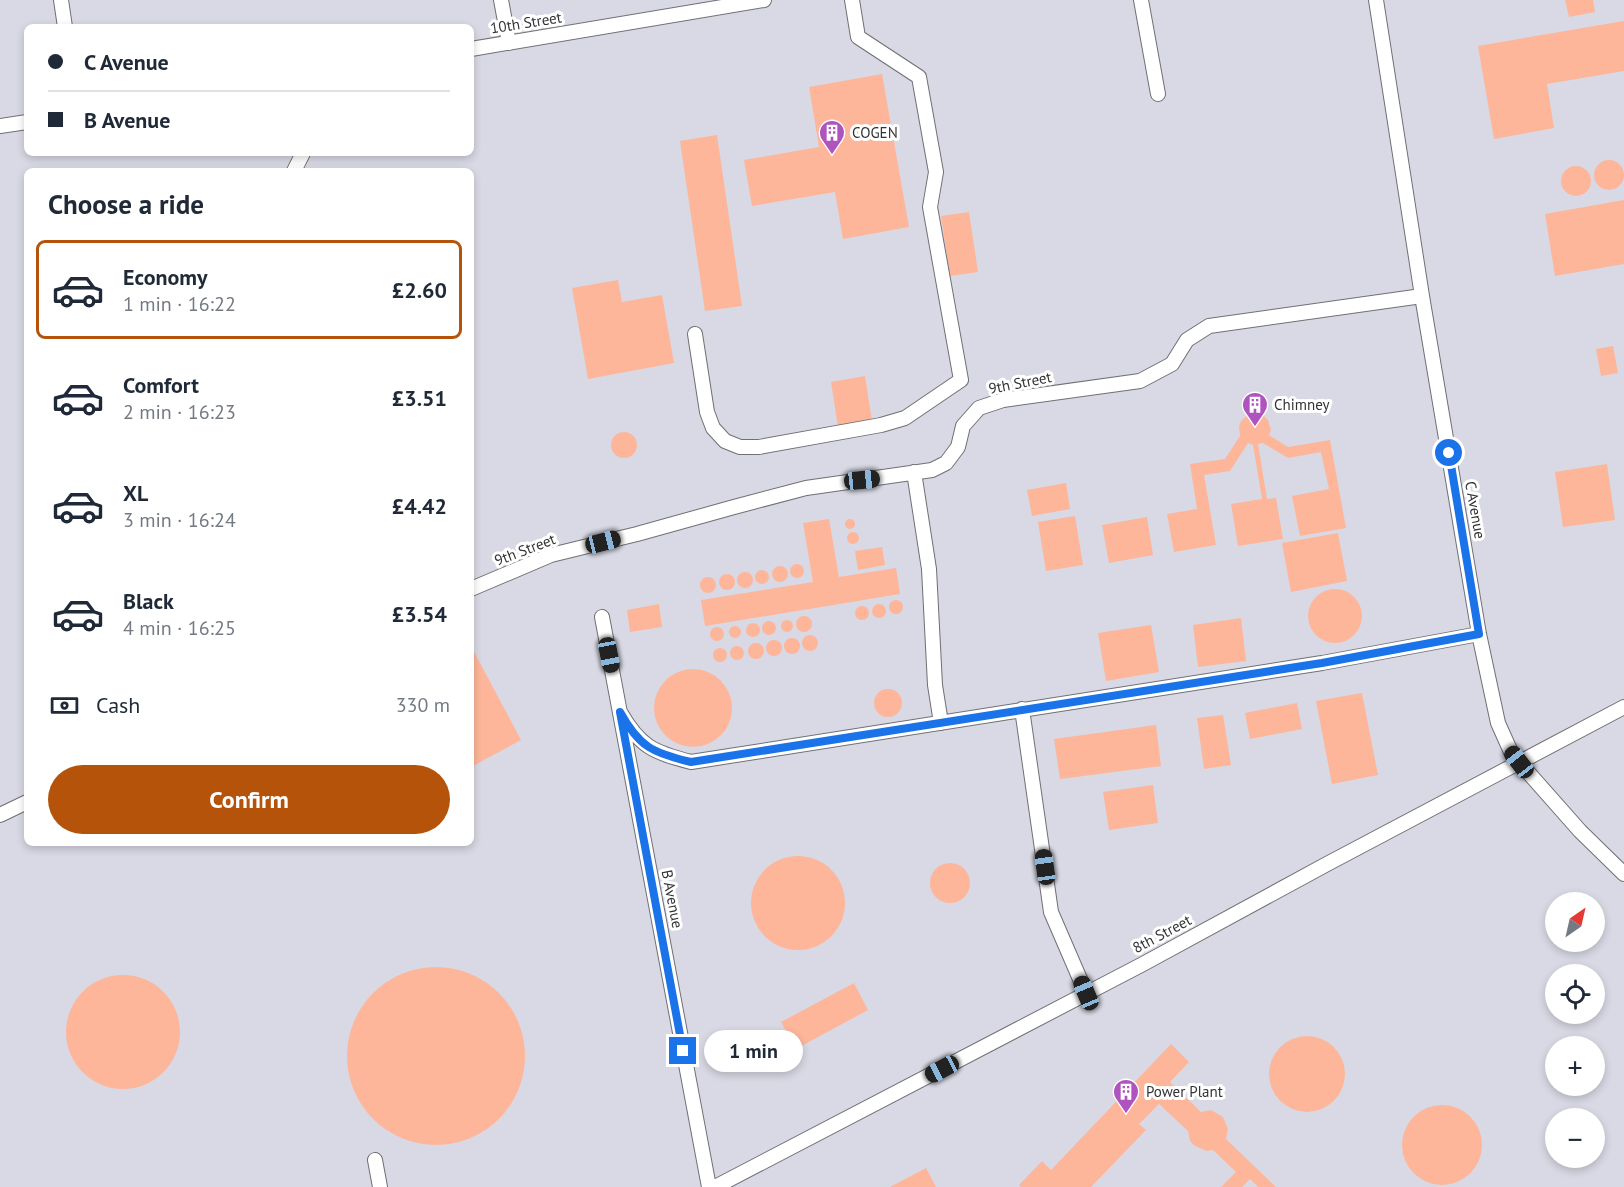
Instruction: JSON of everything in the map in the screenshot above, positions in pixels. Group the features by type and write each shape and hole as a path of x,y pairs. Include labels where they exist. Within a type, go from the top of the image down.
{"lane":[{"path":"61,0 65,24"},
{"path":"501,0 509,43"},
{"name":"10th Street","path":"474,49 764,0"},
{"path":"695,334 707,412 713,428 725,441 740,447 759,447 880,425 905,418 962,380 930,207 936,172 919,77 858,37 852,0"},
{"path":"1141,0 1158,94"},
{"name":"C Avenue","path":"1376,0 1422,296 1479,634 1498,723 1519,762 1580,831 1624,874"},
{"path":"0,126 24,122"},
{"name":"9th Street","path":"474,588 551,555 806,488 932,470 946,463 957,447 963,426 979,408 1003,400 1140,381 1172,364 1186,340 1209,326 1422,296"},
{"path":"914,472 929,569 935,685 941,723"},
{"name":"B Avenue","path":"602,617 709,1187"},
{"path":"620,712 630,729 645,746 666,756 691,762 1322,663 1479,634"},
{"name":"8th Street","path":"715,1187 1624,707"},
{"path":"1022,709 1051,912 1086,993"},
{"path":"0,815 24,803"},
{"path":"375,1160 380,1187"}],"shaded area":[{"path":"0,0 1624,0 1624,1187 0,1187"}],"building":[{"path":"1565,0 1593,0 1595,12 1569,17"},
{"path":"1624,21 1624,71 1547,84 1554,128 1494,139 1478,46"},
{"name":"COGEN","path":"882,74 909,227 843,239 835,192 752,206 744,160 819,147 809,87"},
{"path":"717,135 742,306 705,311 680,141"},
{"path":"1609,160 1615,161 1623,169 1623,181 1615,189 1609,190 1603,189 1595,181 1594,175 1595,169 1603,161"},
{"path":"1576,166 1587,170 1591,181 1587,192 1576,196 1565,192 1561,181 1565,170"},
{"path":"1624,200 1624,264 1555,276 1545,214"},
{"path":"969,212 978,272 950,276 941,216"},
{"path":"618,280 622,302 662,295 674,363 588,379 572,288"},
{"path":"1613,346 1618,373 1601,376 1596,349"},
{"path":"865,376 872,421 838,427 831,382"},
{"path":"1255,413 1268,420 1271,430 1269,435 1288,447 1330,440 1346,528 1300,536 1292,496 1329,489 1321,452 1288,458 1263,443 1258,444 1267,499 1276,498 1283,539 1238,546 1231,504 1262,499 1253,445 1248,443 1230,471 1204,475 1216,545 1174,552 1167,514 1197,509 1190,464 1225,459 1240,436 1241,421 1249,414"},
{"path":"624,432 633,436 637,445 633,454 624,458 615,454 611,445 615,436"},
{"path":"1607,464 1615,520 1563,527 1555,472"},
{"path":"1066,483 1070,509 1032,516 1027,490"},
{"path":"1075,516 1083,565 1046,571 1038,522"},
{"path":"1147,517 1153,555 1109,563 1102,525"},
{"path":"829,519 839,577 896,568 900,594 705,626 701,600 813,582 803,523"},
{"path":"850,519 854,520 854,528 850,529 846,528 845,524 846,520"},
{"path":"855,532 859,538 855,544 851,544 847,536"},
{"path":"1338,533 1347,581 1291,592 1282,543"},
{"path":"882,547 885,565 858,570 855,551"},
{"path":"794,564 800,564 804,571 800,578 794,578 790,574 790,568"},
{"path":"780,566 788,574 780,582 772,574"},
{"path":"759,570 765,570 769,577 765,584 759,584 755,580 755,574"},
{"path":"745,572 751,574 753,580 751,586 745,588 739,586 737,580 739,574"},
{"path":"727,574 735,582 727,590 719,582"},
{"path":"705,577 711,577 716,585 714,591 705,593 700,588 700,582"},
{"path":"1330,589 1340,589 1350,593 1358,601 1362,616 1358,631 1350,639 1340,643 1330,643 1320,639 1312,631 1308,621 1308,611 1312,601 1320,593"},
{"path":"896,600 901,602 903,607 901,612 896,614 891,612 889,607 891,602"},
{"path":"659,604 662,627 630,632 627,610"},
{"path":"879,604 884,606 886,611 884,616 879,618 874,616 872,611 874,606"},
{"path":"862,606 867,608 869,613 867,618 862,620 857,618 855,613 857,608"},
{"path":"804,616 812,624 804,632 796,624"},
{"path":"1241,618 1246,661 1198,667 1193,625"},
{"path":"789,620 792,621 792,631 785,632 782,631 781,624 782,621"},
{"path":"769,621 774,623 776,628 774,633 769,635 764,633 762,628 764,623"},
{"path":"753,623 758,625 760,630 758,635 753,637 748,635 746,630 748,625"},
{"path":"1151,625 1159,672 1106,681 1098,633"},
{"path":"737,626 740,627 740,637 733,638 730,637 729,630 730,627"},
{"path":"717,627 722,629 724,634 722,639 717,641 712,639 710,634 712,629"},
{"path":"810,635 818,643 810,651 802,643"},
{"path":"792,638 800,646 792,654 784,646"},
{"path":"774,640 782,648 774,656 766,648"},
{"path":"756,643 764,651 756,659 748,651"},
{"path":"734,646 740,646 744,653 740,660 734,660 730,656 730,650"},
{"path":"720,648 725,650 727,655 725,660 720,662 715,660 713,655 715,650"},
{"path":"474,652 521,740 474,765"},
{"path":"693,669 708,672 725,686 732,708 729,723 715,740 693,747 678,744 661,730 654,708 657,693 671,676"},
{"path":"888,689 898,693 902,703 898,713 888,717 878,713 874,703 878,693"},
{"path":"1362,693 1378,775 1332,784 1316,701"},
{"path":"1297,703 1302,729 1250,739 1245,713"},
{"path":"1223,715 1231,765 1204,769 1197,718"},
{"path":"1156,725 1161,766 1060,779 1054,739"},
{"path":"1153,785 1158,823 1109,830 1103,792"},
{"path":"798,856 816,859 831,870 842,885 845,903 842,921 831,936 816,947 798,950 780,947 765,936 754,921 751,903 754,885 765,870 780,859"},
{"path":"950,863 958,864 964,869 969,875 969,891 964,897 958,902 950,903 942,902 936,897 931,891 930,883 931,875 936,869 942,864"},
{"path":"436,967 470,974 499,993 518,1022 525,1056 518,1090 499,1119 470,1138 436,1145 402,1138 373,1119 354,1090 347,1056 354,1022 373,993 402,974"},
{"path":"123,975 145,979 164,991 176,1010 180,1032 176,1054 164,1073 145,1085 123,1089 101,1085 82,1073 70,1054 66,1032 70,1010 82,991 101,979"},
{"path":"854,983 868,1010 796,1049 781,1022"},
{"path":"1315,1036 1328,1042 1339,1053 1345,1066 1343,1089 1328,1106 1315,1112 1299,1112 1286,1106 1271,1089 1269,1066 1275,1053 1292,1038"},
{"name":"Power Plant","path":"1171,1044 1189,1062 1170,1082 1201,1112 1211,1110 1223,1117 1228,1129 1226,1139 1276,1187 1258,1187 1250,1179 1242,1187 1221,1187 1236,1172 1213,1150 1207,1151 1195,1146 1190,1141 1188,1131 1159,1104 1139,1124 1146,1130 1091,1187 1021,1187 1019,1185 1042,1161 1051,1170"},
{"path":"1434,1105 1450,1105 1471,1116 1482,1137 1482,1153 1471,1174 1450,1185 1434,1185 1420,1179 1408,1167 1402,1153 1402,1137 1408,1123 1420,1111"},
{"path":"926,1168 936,1187 890,1187"}],"place":[{"name":"COGEN","path":"832,156"},
{"name":"Chimney","path":"1255,428"},
{"name":"Power Plant","path":"1126,1115"}],"route":[{"path":"683,1051 620,712 630,729 645,746 666,756 691,762 1322,663 1479,634 1449,453"}]}
